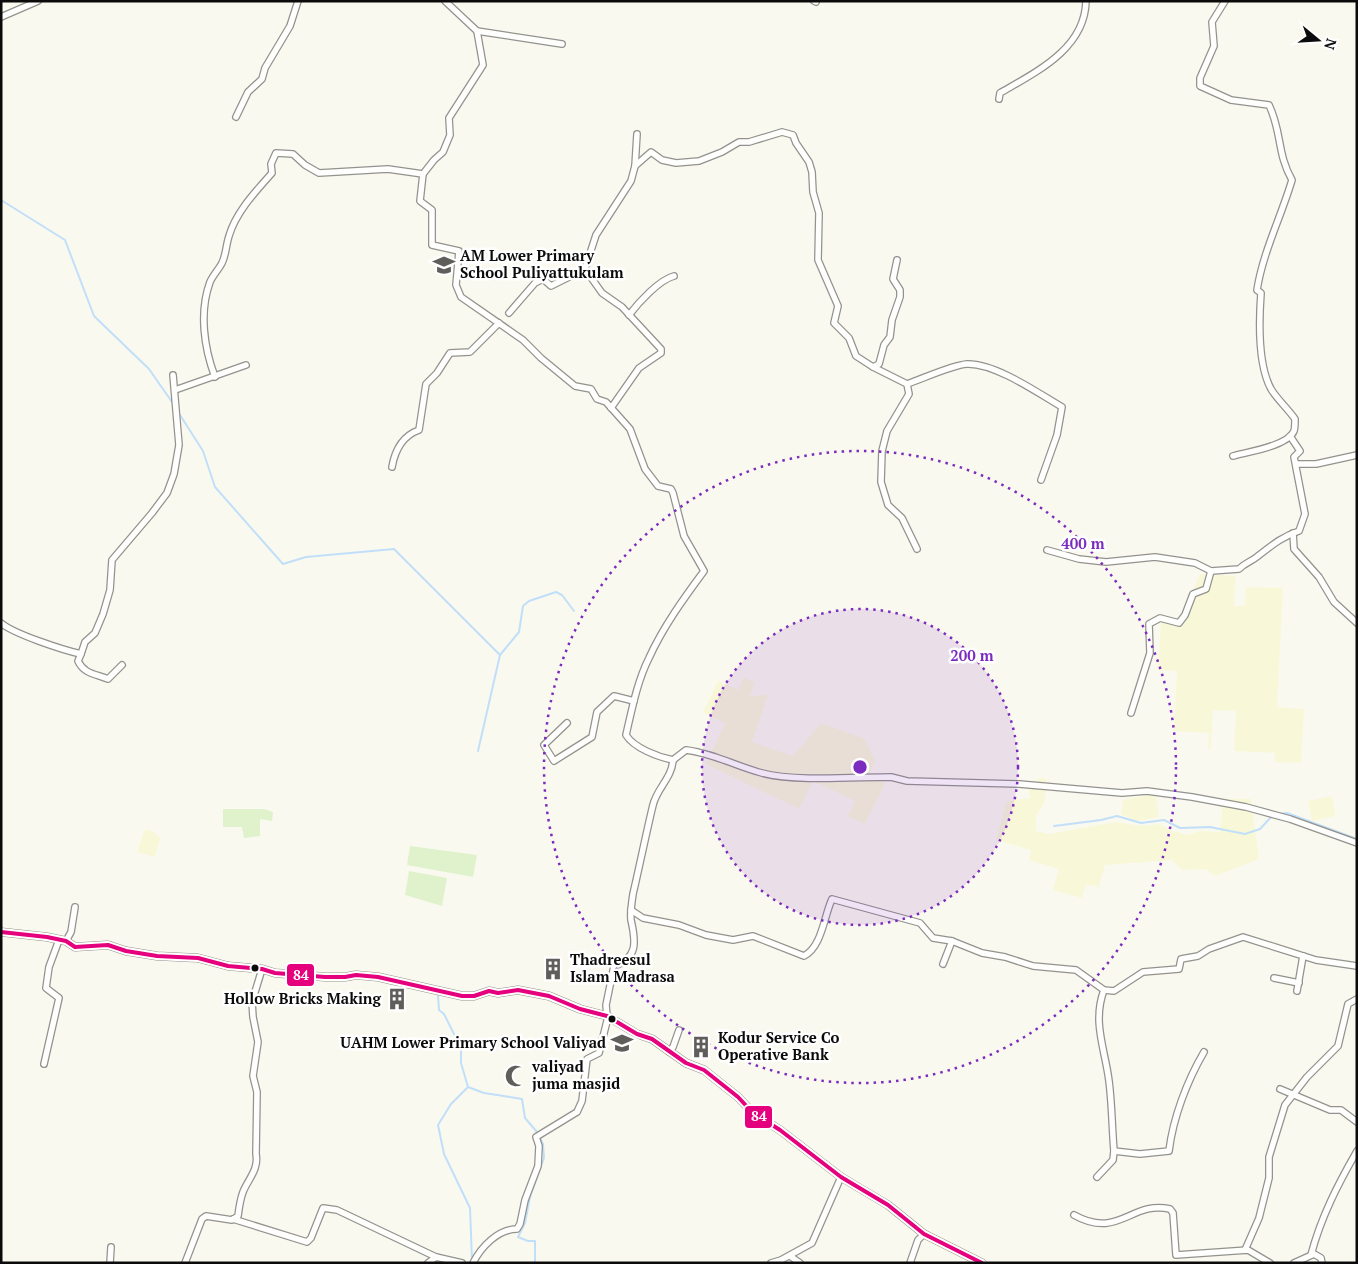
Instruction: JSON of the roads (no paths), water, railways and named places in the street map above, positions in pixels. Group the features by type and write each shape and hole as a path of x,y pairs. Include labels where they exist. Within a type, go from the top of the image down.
{"street":[{"path":"1,17 38,1"},
{"path":"236,117 248,92 262,79 265,68 290,26 298,1"},
{"path":"445,1 476,31 483,65 449,118 450,135 443,152 423,174 420,201 432,210 432,245 459,251 456,285 461,297 523,340 575,386 591,390 597,399 606,402 630,429 645,469 658,486 671,489 684,536 704,570 653,650 634,701 626,735 630,741 651,753 673,760"},
{"path":"454,9 457,1"},
{"path":"1000,99 1000,93 1050,64 1073,40 1086,12 1086,1"},
{"path":"1225,1 1212,22 1214,46 1200,78 1200,86 1231,100 1269,105 1279,131 1282,159 1292,180 1285,204 1270,240 1257,290 1261,293 1259,322 1266,375 1272,390 1295,419 1294,431 1290,436 1271,446 1233,456"},
{"path":"476,31 562,44"},
{"path":"635,169 651,152 662,160 676,163 699,161 722,152 739,142 749,142 782,132 793,135 809,162 812,172 813,192 819,213 818,260 838,306 834,323 849,338 856,356 907,384 966,364 982,366 1012,379 1062,407 1057,435 1041,480"},
{"path":"509,313 535,283 543,279 551,286 585,269 596,235 631,181 635,169 637,134"},
{"path":"215,376 208,358 204,335 210,282 223,262 229,235 241,210 272,173 271,164 276,153 293,154 305,165 319,173 388,169 423,174"},
{"path":"873,367 879,364 884,345 890,337 892,320 900,298 900,290 893,279 897,260"},
{"path":"585,269 602,293 629,315 661,349 660,353 639,368 611,408"},
{"path":"629,315 658,284 666,278 674,276"},
{"path":"392,467 396,451 403,439 419,430 426,384 437,373 450,353 470,352 499,323"},
{"path":"175,390 185,384 246,365"},
{"path":"122,665 108,679 88,673 78,662 85,642 95,633 103,614 110,590 112,560 167,493 174,474 179,445 173,375"},
{"path":"907,384 909,394 887,431 882,451 881,482 888,505 902,518 917,549"},
{"path":"1048,550 1079,559 1106,562 1155,557 1195,563 1211,571 1239,569 1247,561 1257,558 1266,548 1293,533 1299,532 1305,514 1294,457 1300,451 1290,436"},
{"path":"1296,464 1316,464 1357,455"},
{"path":"1293,533 1294,549 1319,577 1334,602 1357,623"},
{"path":"1131,713 1150,654 1148,624 1160,618 1179,622 1185,615 1193,594 1206,589 1211,571"},
{"path":"1,623 7,628 48,644 81,654"},
{"path":"567,723 544,745 554,761 565,756 592,737 595,732 595,717 614,696 634,701"},
{"path":"473,1263 494,1237 510,1229 517,1229 520,1224 525,1200 538,1166 539,1146 536,1138 577,1112 582,1101 587,1059 599,1054 608,1016 606,1005 614,966 626,962 631,956 635,930 631,919 632,910 643,842 653,804 672,771 673,760 686,750 705,752 762,774 797,777 892,777 907,781 1019,784 1122,793 1147,791 1246,807 1290,819 1357,843"},
{"path":"632,910 643,918 680,924 706,935 733,940 753,936 804,956 810,954 816,944 832,899 920,923 933,938 952,942 982,953 1005,957 1032,966 1076,970 1104,990 1114,991 1143,972 1179,969 1181,959 1198,956 1209,949 1243,938 1303,956 1357,966"},
{"path":"44,1064 59,998 46,988 49,967 63,940 70,932 75,907"},
{"path":"1,932 63,940 75,947 108,945 126,951 156,956 198,958 228,966 262,969 275,973 324,977 356,975 378,977 462,996 474,996 488,991 524,991 549,996 580,1009 608,1016 637,1034 652,1039 686,1063 704,1070 738,1097 753,1113 780,1130 841,1177 888,1205 916,1225 924,1234 982,1263"},
{"path":"943,964 952,942"},
{"path":"1296,991 1303,956"},
{"path":"233,1219 238,1216 245,1188 250,1182 258,1163 256,1154 257,1092 253,1076 258,1042 252,1002 262,969"},
{"path":"1274,978 1299,983"},
{"path":"1097,1177 1113,1160 1114,1151 1109,1081 1099,1035 1099,1003 1104,990"},
{"path":"1245,1250 1259,1218 1269,1178 1269,1156 1285,1105 1338,1046 1348,1004 1357,999"},
{"path":"669,1052 673,1047 679,1030"},
{"path":"1114,1151 1140,1154 1169,1151 1171,1135 1180,1108 1204,1052"},
{"path":"1280,1088 1330,1110 1341,1110 1357,1122"},
{"path":"1311,1255 1317,1233 1334,1191 1357,1151"},
{"path":"771,1263 790,1256 812,1243 841,1177"},
{"path":"185,1263 202,1219 206,1216 233,1219 307,1242 311,1238 322,1208 337,1210 436,1257 462,1263"},
{"path":"1074,1215 1087,1222 1102,1225 1118,1221 1133,1213 1170,1208 1173,1213 1176,1255 1248,1250 1270,1263"},
{"path":"910,1263 918,1240 924,1234"},
{"path":"110,1263 111,1248"},
{"path":"1294,1263 1311,1255 1321,1258 1322,1263"},
{"path":"790,1256 800,1263"},
{"path":"428,1263 436,1257"}],"waterway":[{"path":"1,200 65,240 94,316 149,369 172,402"},
{"path":"180,415 203,451 215,487 283,564 306,557 394,549 500,655"},
{"path":"478,751 500,655 519,632 523,606 529,601 556,592 562,595 574,611"},
{"path":"1276,814 1287,813 1357,839"},
{"path":"1054,826 1117,816 1141,823 1164,820 1180,828 1210,827 1245,834 1260,829 1272,816"},
{"path":"438,996 439,1010 444,1014 461,1048 461,1063 468,1087 484,1093 522,1099 525,1118 537,1132 543,1144 544,1158 530,1197 525,1223 518,1237 528,1241 535,1241 535,1263"},
{"path":"468,1087 451,1104 438,1125 444,1154 470,1208 472,1260"}],"place":[{"name":"AM Lower Primary School Puliyattukulam","path":"444,265"},
{"name":"Thadreesul Islam Madrasa","path":"553,969"},
{"name":"Hollow Bricks Making","path":"397,999"},
{"name":"UAHM Lower Primary School Valiyad","path":"622,1043"},
{"name":"Kodur Service Co Operative Bank","path":"701,1047"},
{"name":"valiyad juma masjid","path":"516,1076"}]}
